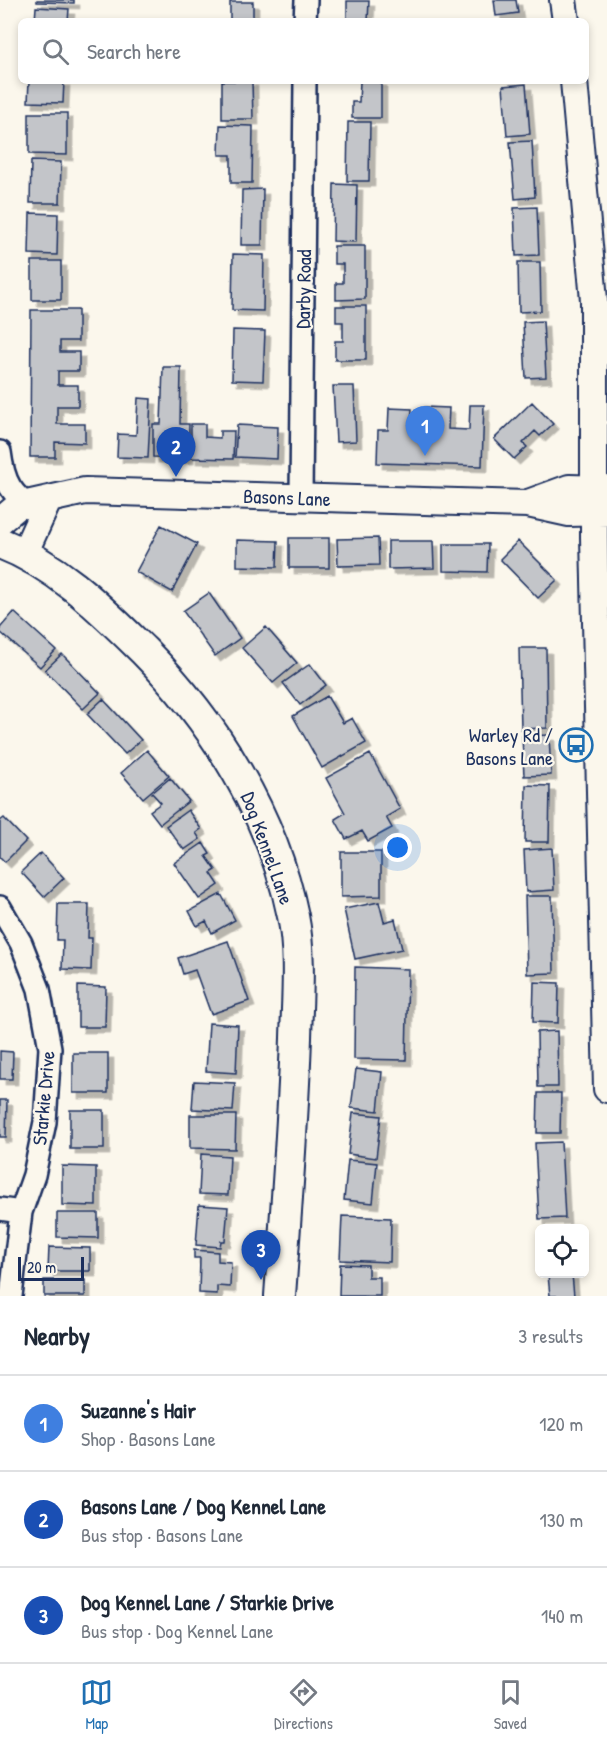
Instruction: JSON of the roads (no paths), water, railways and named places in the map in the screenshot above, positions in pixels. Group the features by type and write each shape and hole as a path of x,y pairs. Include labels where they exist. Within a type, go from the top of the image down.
{"main road":[{"name":"Dog Kennel Lane","path":"12,549 73,584 165,672 219,742 243,781 260,816 279,867 294,917 298,976 295,1062 280,1296"}],"street":[{"path":"305,18 306,0"},
{"path":"563,0 566,18"},
{"name":"Darby Road","path":"301,497 305,84"},
{"path":"574,84 594,300 601,501 607,1089"},
{"path":"0,452 3,472 13,494 38,508 12,549"},
{"name":"Basons Lane","path":"0,521 18,506 38,508 85,492 528,504 570,488 601,501"},
{"name":"Starkie Drive","path":"0,907 21,943 39,989 50,1048 45,1122 34,1175 21,1212 10,1296"},
{"path":"0,1209 21,1212"}],"place":[{"name":"Suzanne's Hair","path":"425,456"},
{"name":"Basons Lane / Dog Kennel Lane","path":"176,477"},
{"name":"Warley Rd / Basons Lane","path":"576,745"},
{"name":"Dog Kennel Lane / Starkie Drive","path":"261,1280"}]}
